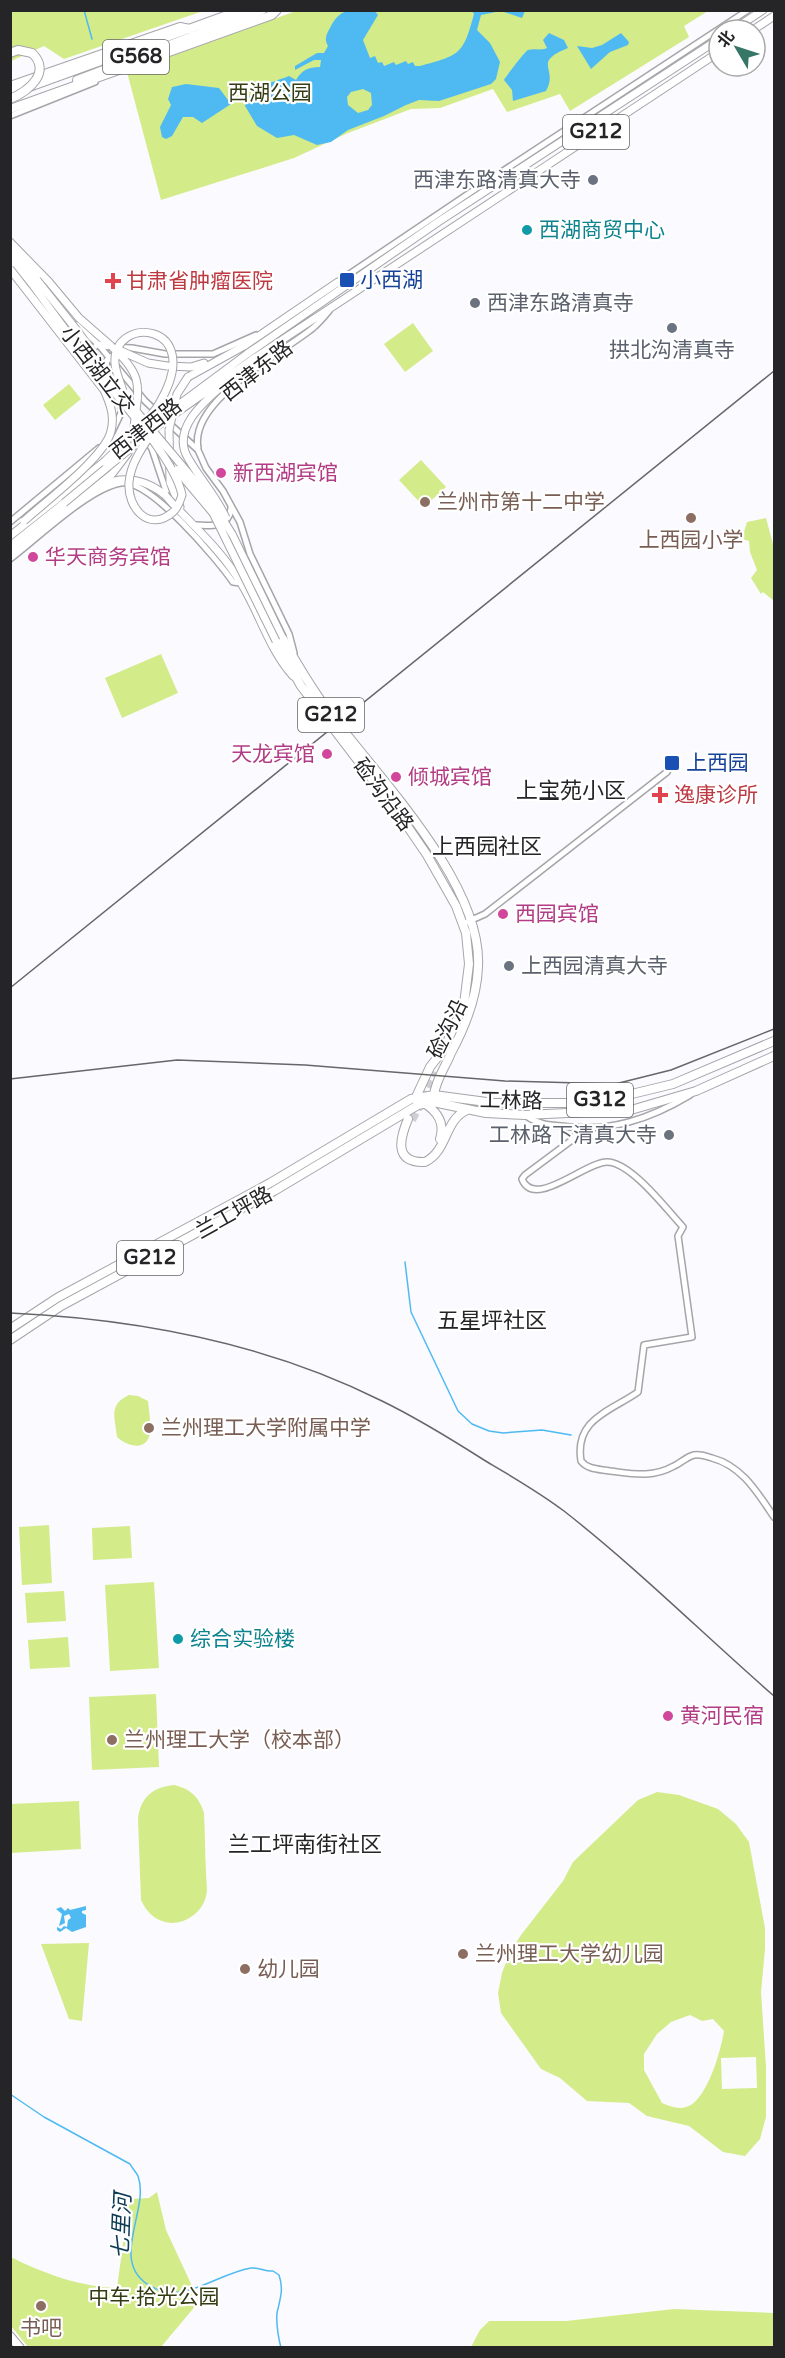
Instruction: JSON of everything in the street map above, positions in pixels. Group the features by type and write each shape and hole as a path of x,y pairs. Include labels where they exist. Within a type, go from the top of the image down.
{"highway":[{"name":"G568","path":"10,94 242,10"},
{"name":"G568","path":"10,105 262,10"},
{"path":"10,109 119,72 146,60 272,15 277,10"},
{"path":"10,86 180,27 191,29"},
{"path":"10,53 18,50 32,53 37,58 40,72 37,79 22,94 10,99"},
{"name":"硷沟沿路","path":"280,640 328,711 418,826 449,875 471,920"},
{"name":"硷沟沿路","path":"280,640 297,681 411,831 442,880 462,924"},
{"name":"硷沟沿","path":"434,1095 435,1083 452,1053 477,987 478,964 471,920"},
{"name":"硷沟沿","path":"416,1096 430,1067 444,1049 464,1004 468,985 468,948 462,924"},
{"path":"444,1049 434,1073 464,1022"},
{"name":"工林路","path":"416,1096 434,1095 494,1103 574,1103 611,1099 673,1084 774,1041"},
{"name":"工林路","path":"424,1103 433,1102 467,1110 525,1115 631,1110 696,1091 774,1056"},
{"path":"424,1080 430,1084 435,1083"},
{"name":"兰工坪路","path":"10,1329 57,1298 270,1183 416,1096"},
{"path":"424,1103 438,1115 442,1132 439,1143 428,1156 417,1158 406,1150 404,1145 410,1119 402,1133 400,1145 402,1151 412,1161 424,1162 436,1154 453,1120 458,1114 467,1110"},
{"name":"兰工坪路","path":"10,1340 61,1306 274,1191 380,1128 404,1111 424,1103"},
{"path":"10,2336 20,2348"}],"main road":[{"name":"西津东路","path":"249,358 362,275 707,47"},
{"name":"西津东路","path":"249,358 291,334 707,60"},
{"path":"10,245 49,282 79,318 128,361 138,380 133,438 123,459 112,474 90,489 10,556"},
{"name":"小西湖立交","path":"10,245 79,333 126,399 210,499 232,534"},
{"name":"小西湖立交","path":"10,259 32,284 93,367 163,455"},
{"path":"10,269 104,390 111,405 113,422 111,433 99,453 25,523"},
{"path":"184,515 170,482 169,430 177,394 188,377 244,346 338,282 362,275"},
{"path":"10,534 104,462 142,426 161,401 174,368 174,356 162,336 152,332 139,332 128,337 119,345 115,364 126,399"},
{"path":"232,534 220,504 188,458 183,442 185,431 190,420 207,400 235,375 291,334"},
{"path":"111,346 148,363 167,366 191,367 218,360"},
{"path":"10,546 156,427 249,358"},
{"name":"西津西路","path":"104,462 179,403 249,358"},
{"path":"156,427 133,464 129,483 134,510 148,518 164,518 175,510 182,495 177,477 163,455"},
{"path":"163,455 213,513 280,640"},
{"path":"90,489 120,479 134,479 146,482 165,495 223,556 241,583 276,655 297,681"},
{"name":"G212","path":"232,534 280,640"}],"street":[{"path":"338,282 748,10"},
{"path":"10,116 119,72"},
{"path":"10,245 82,332 110,357 145,401 198,450 206,468 240,522 250,554 289,634 297,666"},
{"path":"10,259 118,394 152,449 175,516"},
{"name":"西津东路","path":"198,450 196,439 198,428 207,413 253,370 314,327 336,304"},
{"path":"98,344 192,356 213,354 261,334"},
{"path":"87,354 98,344"},
{"path":"104,375 106,360 124,348"},
{"path":"10,522 103,445 119,421 122,411 118,394"},
{"path":"10,556 97,493 124,482 137,486 175,516 204,545 233,582 241,583"},
{"path":"79,505 90,489"},
{"path":"195,525 216,526 227,519 231,513 231,505"},
{"path":"462,924 485,914 667,772"},
{"path":"525,1115 537,1123 579,1129 628,1124 664,1111 696,1091"},
{"path":"579,1129 572,1140 525,1175 522,1182 531,1189 543,1190 595,1165 608,1162 626,1169 643,1182 683,1227 678,1236 692,1337 644,1345 638,1392 590,1422 580,1448 580,1461 591,1468 643,1476 660,1473 686,1457 696,1454 714,1458 731,1464 743,1475 774,1517"}],"green space":[{"path":"16,11 203,11 64,59 44,46 11,61 11,13"},
{"name":"西湖公园","path":"296,11 708,11 684,26 689,37 570,111 560,94 507,112 493,89 440,108 411,109 348,133 294,158 161,200 127,72"},
{"path":"413,323 433,351 405,372 384,344"},
{"path":"69,384 81,399 55,420 43,405"},
{"path":"421,460 446,487 424,507 399,480"},
{"path":"766,518 774,548 774,601 763,592 761,594 751,578 757,570 750,552 749,541 742,539 747,522"},
{"path":"161,654 178,693 122,718 105,678"},
{"path":"129,1395 148,1401 150,1431 149,1438 142,1445 132,1445 117,1437 115,1407"},
{"path":"49,1525 52,1583 22,1585 19,1527"},
{"path":"130,1526 132,1558 93,1560 92,1528"},
{"path":"154,1582 159,1668 110,1671 105,1585"},
{"path":"64,1591 66,1621 27,1623 25,1593"},
{"path":"68,1637 70,1667 30,1669 28,1640"},
{"path":"156,1694 159,1767 92,1770 89,1697"},
{"path":"174,1785 194,1794 204,1813 207,1891 202,1907 194,1915 183,1921 172,1923 161,1921 153,1916 141,1900 138,1818 142,1804 149,1794 160,1788"},
{"path":"657,1792 679,1795 718,1809 736,1824 749,1842 765,1928 761,1992 766,2067 766,2117 760,2139 745,2156 723,2152 689,2126 647,2116 629,2103 587,2101 560,2078 541,2069 501,2013 498,1993 510,1952 563,1881 573,1862 638,1800","holes":["690,2015 702,2021 713,2019 724,2031 717,2061 702,2093 689,2106 676,2108 662,2103 644,2070 644,2054 657,2034 671,2022","756,2057 757,2088 722,2089 721,2058"]},
{"path":"79,1801 81,1849 11,1853 11,1804"},
{"path":"89,1943 82,2021 69,2019 41,1944"},
{"name":"中车·拾光公园","path":"157,2192 166,2230 192,2286 197,2304 161,2347 28,2347 11,2326 11,2257 62,2278 90,2285 117,2288 129,2199 149,2198"},
{"path":"674,2309 774,2313 774,2347 471,2347 480,2330 489,2321 566,2321"}],"water":[{"path":"354,10 375,11 378,15 363,40 370,58 375,56 378,63 382,62 384,66 406,61 408,64 413,62 415,66 420,66 452,56 463,46 474,14 472,11 501,11 481,15 477,30 490,43 500,62 496,79 491,84 439,101 419,100 348,130 331,142 317,145 294,135 277,138 257,126 245,106 251,94 262,86 289,76 296,80 306,70 320,67 321,60 314,60 295,70 295,66 317,53 324,53 328,46 327,33 338,16 343,13","holes":["363,89 371,93 372,105 368,110 358,113 348,105 347,97 351,92"]},
{"path":"501,11 525,11 522,18"},
{"path":"549,33 564,40 568,48 557,53 548,62 550,77 546,91 513,101 512,90 504,80 528,50 547,48 543,40"},
{"path":"621,33 629,42 628,45 610,52 591,69 577,46 592,48 602,45"},
{"path":"186,84 219,88 231,104 202,123 193,117 183,117 172,136 166,139 162,137 160,127 171,105 168,99 172,87"},
{"path":"86,1906 86,1910 82,1913 86,1915 86,1927 72,1932 66,1928 60,1932 57,1930 57,1927 61,1929 64,1926 67,1927 68,1920 71,1918 69,1914 64,1916 65,1923 59,1926 62,1914 56,1909 61,1907 65,1911 68,1908 70,1910"}],"waterway":[{"path":"84,10 92,39"},
{"path":"405,1262 411,1312 458,1411 472,1424 489,1431 503,1433 542,1430 571,1435"},
{"name":"七里河","path":"10,2094 44,2117 130,2164 138,2176 140,2189 131,2248 132,2261 136,2274 147,2284 172,2293 193,2289 251,2268 273,2271 279,2275 281,2290 277,2322 281,2348"}],"tunnel":[{"path":"412,1120 437,1073"}],"railway":[{"path":"10,988 774,371"},
{"path":"10,1079 177,1060 305,1065 505,1081 615,1084 671,1070 774,1029"},
{"path":"10,1313 58,1316 154,1328 248,1349 338,1381 395,1408 525,1484 564,1511 645,1579 774,1696"}],"place":[{"name":"西津东路清真大寺","path":"593,180"},
{"name":"西湖商贸中心","path":"527,230"},
{"name":"小西湖","path":"347,280"},
{"name":"甘肃省肿瘤医院","path":"113,281"},
{"name":"西津东路清真寺","path":"475,303"},
{"name":"拱北沟清真寺","path":"672,328"},
{"name":"新西湖宾馆","path":"221,473"},
{"name":"兰州市第十二中学","path":"425,502"},
{"name":"上西园小学","path":"691,518"},
{"name":"华天商务宾馆","path":"33,557"},
{"name":"天龙宾馆","path":"327,754"},
{"name":"上西园","path":"672,763"},
{"name":"倾城宾馆","path":"396,777"},
{"name":"逸康诊所","path":"660,795"},
{"name":"西园宾馆","path":"503,914"},
{"name":"上西园清真大寺","path":"509,966"},
{"name":"工林路下清真大寺","path":"669,1135"},
{"name":"兰州理工大学附属中学","path":"149,1428"},
{"name":"综合实验楼","path":"178,1639"},
{"name":"黄河民宿","path":"668,1716"},
{"name":"兰州理工大学（校本部）","path":"112,1740"},
{"name":"兰州理工大学幼儿园","path":"463,1954"},
{"name":"幼儿园","path":"245,1969"},
{"name":"书吧","path":"41,2306"}],"district":[{"name":"上宝苑小区","path":"571,791"},
{"name":"上西园社区","path":"487,847"},
{"name":"五星坪社区","path":"492,1321"},
{"name":"兰工坪南街社区","path":"305,1845"}]}
